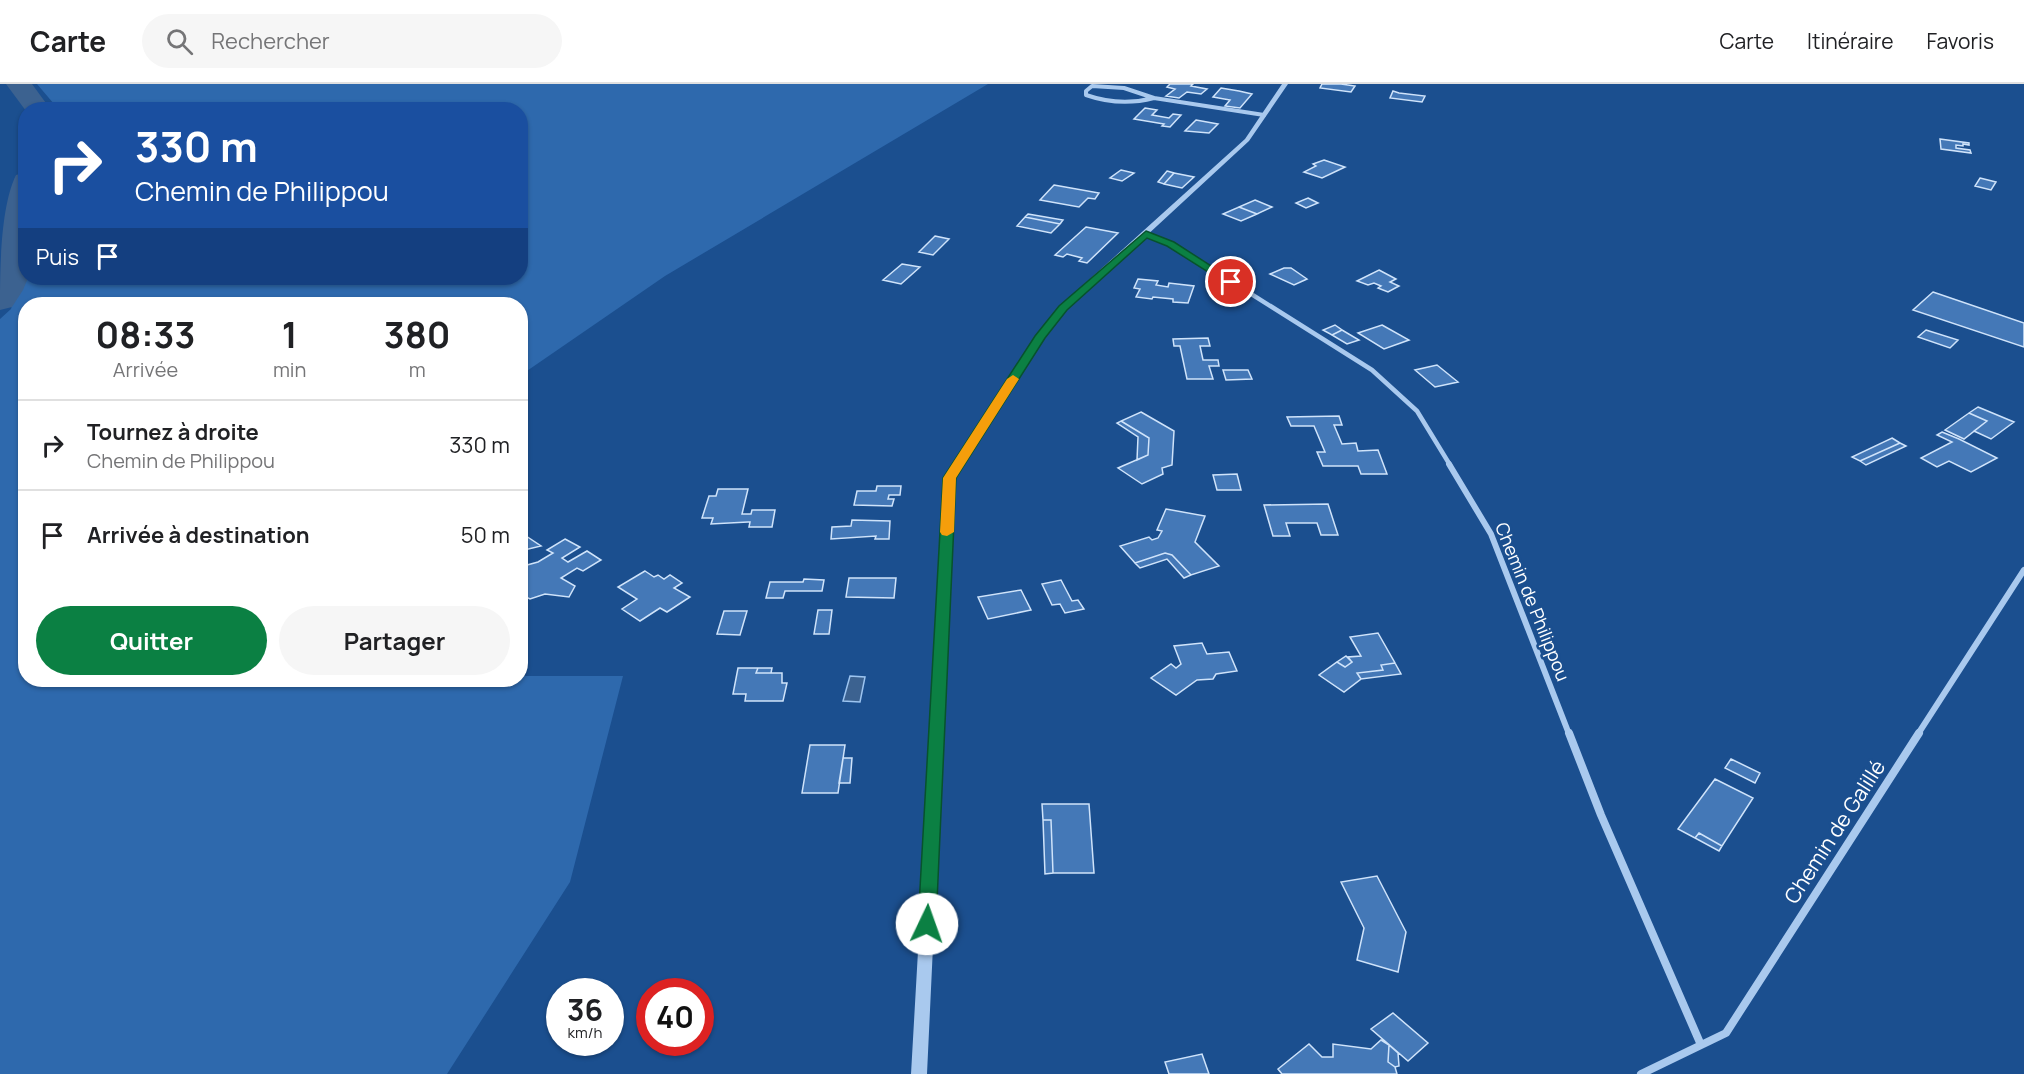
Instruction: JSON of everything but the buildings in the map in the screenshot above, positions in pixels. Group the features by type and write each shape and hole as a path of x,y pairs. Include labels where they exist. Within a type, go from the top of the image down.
{"street":[{"path":"919,1074 950,478 1040,336 1057,315 1247,140 1285,84"},
{"path":"1154,98 1134,102 1116,102 1086,95 1086,91 1092,86 1104,86 1144,93 1154,98 1264,115"},
{"name":"Chemin de Philippou","path":"1146,234 1171,244 1372,370 1417,411 1491,534 1601,815 1701,1045"},
{"name":"Chemin de Galillé","path":"1641,1074 1726,1033 2024,570"}],"shaded area":[{"path":"37,84 988,84 665,276 528,370 528,297 18,297 18,687 528,687 528,676 623,676 570,882 447,1074 0,1074 0,319 11,309 18,285 528,285 528,102 52,102"},
{"path":"850,676 865,677 860,702 843,701"}],"waterway":[{"path":"19,84 32,102"},
{"path":"0,300 7,290 14,268 18,208"}],"slow traffic":[{"path":"947,532 950,478 1013,379"}],"route":[{"path":"927,924 950,478 1040,336 1063,308 1146,234 1171,244 1231,282"}]}
